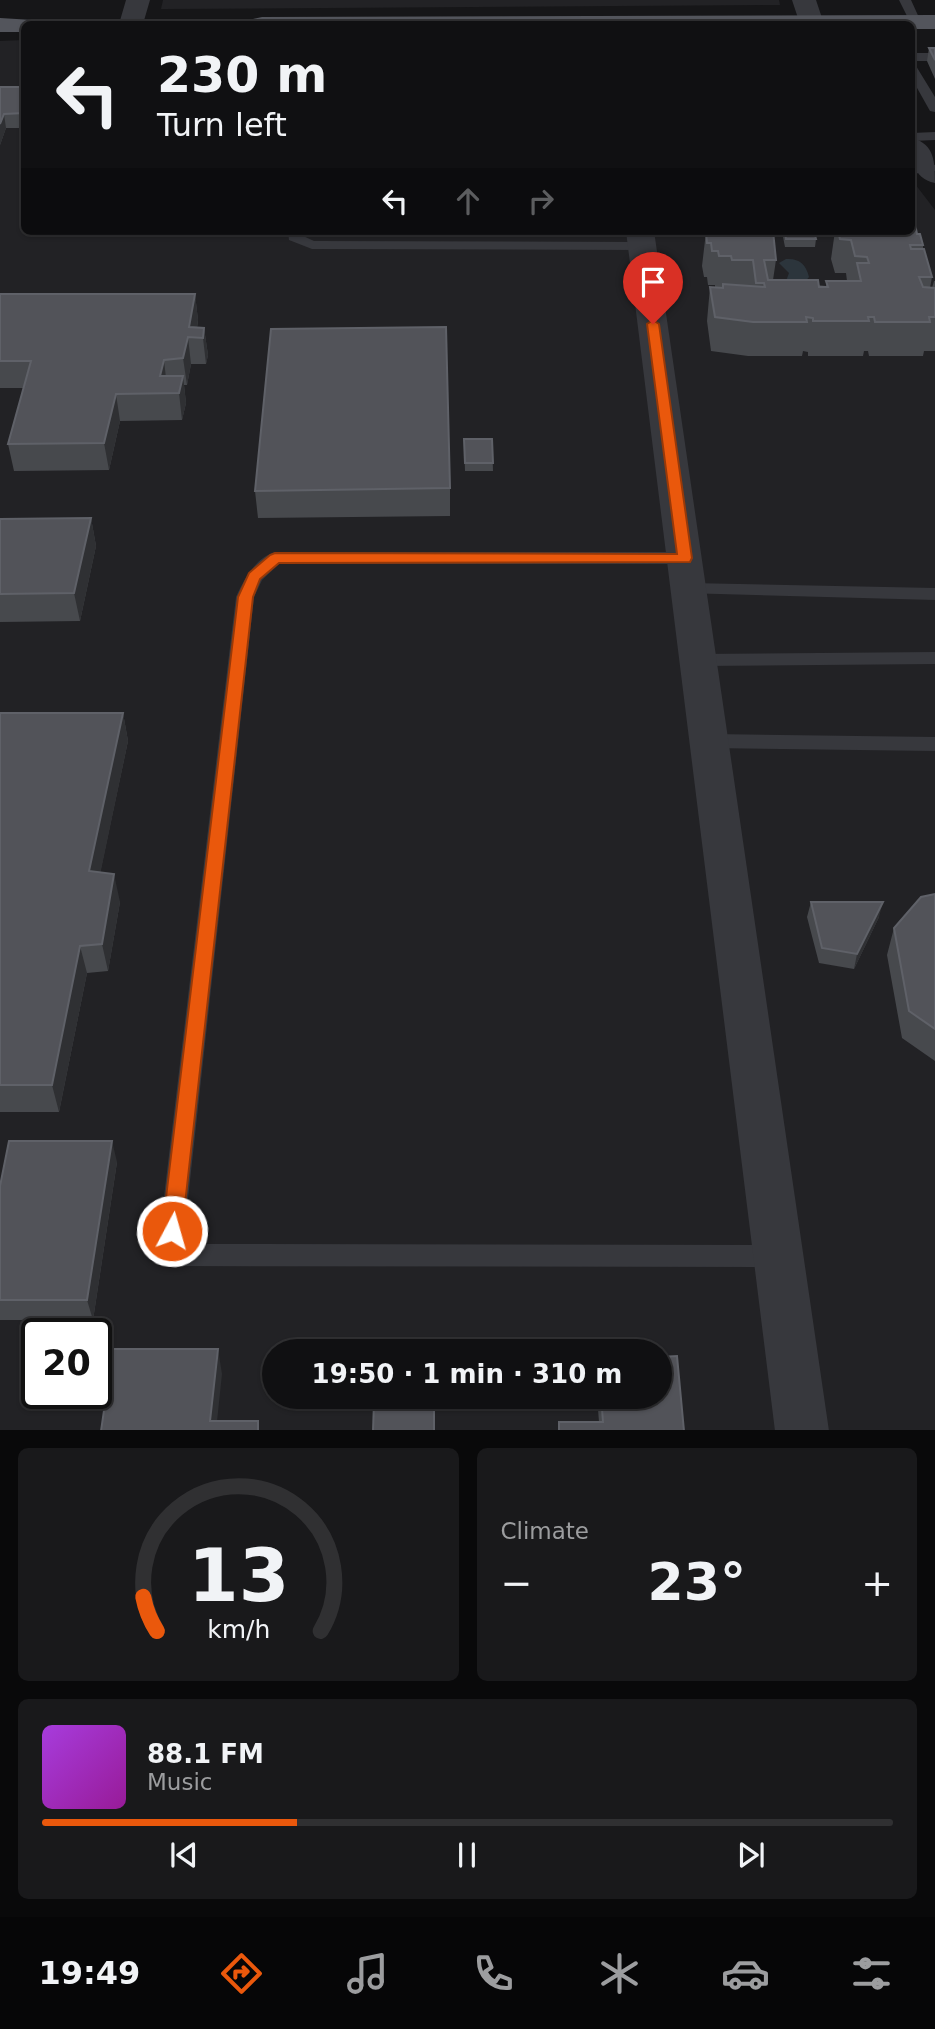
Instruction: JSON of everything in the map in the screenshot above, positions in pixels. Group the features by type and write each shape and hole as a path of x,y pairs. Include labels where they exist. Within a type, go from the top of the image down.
{"main road":[{"path":"686,21 809,16 863,21"},
{"path":"0,25 21,25"}],"street":[{"path":"132,21 138,0"},
{"path":"915,152 925,171"},
{"path":"641,238 802,1430"}],"lane":[{"path":"905,0 925,22"},
{"path":"915,57 935,57"},
{"path":"915,74 935,108"},
{"path":"915,137 935,136"},
{"path":"294,235 312,245 641,238"},
{"path":"779,1256 169,1255 245,597 254,577 275,558 687,574 935,594"},
{"path":"699,660 935,658"},
{"path":"710,741 935,744"}],"shaded area":[{"path":"163,0 779,0 780,5 161,9"},
{"path":"21,40 21,235 915,235 915,184 935,210 935,1430 0,1430 0,41"},
{"path":"786,259 804,265 809,277 804,283 786,281 789,273 779,263"}],"building":[{"path":"929,48 935,48 935,60"},
{"path":"0,87 21,87 21,113 4,114 0,124"},
{"path":"915,224 923,245 910,245 911,249 924,249 932,277 919,277 923,287 935,288 935,317 929,317 930,322 875,322 874,317 868,317 869,321 813,321 813,318 806,317 807,322 753,322 715,317 710,287 723,288 723,284 765,287 764,283 756,283 753,260 732,260 731,256 719,256 718,251 712,251 711,243 707,243 706,235 773,235 776,260 764,260 768,280 818,280 819,287 828,287 826,281 861,281 857,263 869,263 867,257 855,256 851,240 840,239 839,235 915,235"},
{"path":"786,235 815,235 816,239 786,239"},
{"path":"0,294 195,294 189,327 204,328 203,338 188,337 183,358 164,360 160,376 183,376 179,393 116,394 104,443 8,444 31,361 0,361"},
{"path":"446,327 450,488 255,491 271,329"},
{"path":"464,439 492,439 493,463 465,463"},
{"path":"91,518 74,593 0,594 0,519"},
{"path":"0,713 123,713 89,871 114,874 102,944 80,946 52,1085 0,1085"},
{"path":"935,894 935,1029 909,1011 894,928 921,897"},
{"path":"811,902 883,902 857,954 822,948"},
{"path":"9,1141 112,1141 87,1300 0,1300 0,1186"},
{"path":"113,1349 218,1349 210,1421 258,1421 258,1430 101,1430 104,1409 112,1409"},
{"path":"672,1356 677,1356 684,1430 559,1430 559,1422 603,1422 602,1409 672,1409"},
{"path":"374,1409 434,1409 434,1430 373,1430"}],"route":[{"path":"172,1231 245,597 254,577 275,558 685,558 653,324"}]}
